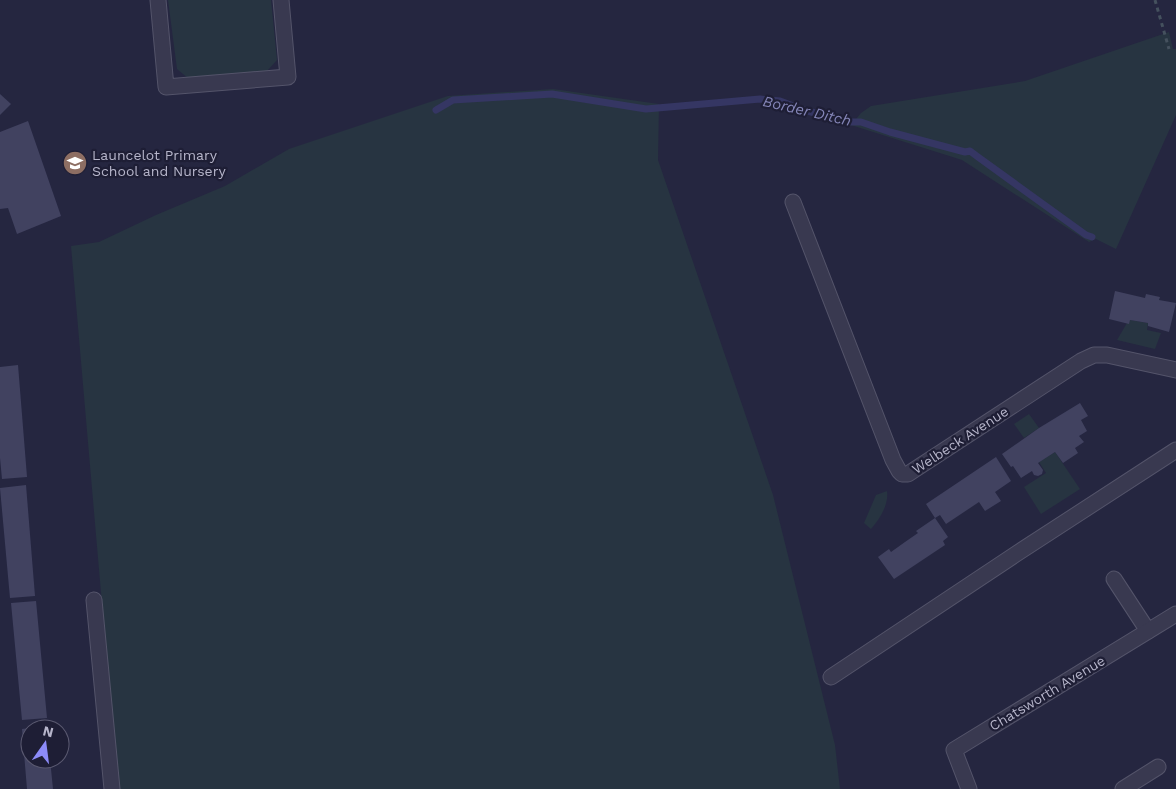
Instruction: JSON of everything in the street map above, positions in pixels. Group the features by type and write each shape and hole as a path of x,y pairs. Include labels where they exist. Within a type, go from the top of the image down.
{"street":[{"path":"158,0 166,87 288,77 281,0"},
{"name":"Welbeck Avenue","path":"793,202 893,460 902,474 908,474 1094,355 1107,355 1176,370"},
{"path":"831,677 1176,450"},
{"path":"1114,578 1148,631"},
{"path":"94,600 112,789"},
{"name":"Chatsworth Avenue","path":"969,789 954,750 1176,614"},
{"path":"1123,789 1158,767"}],"path":[{"path":"1155,0 1169,49"}],"shaded area":[{"path":"168,0 271,0 277,60 267,71 189,79 177,69"},
{"path":"1169,32 1173,49 1176,49 1176,115 1116,249 1096,239 1089,242 962,160 851,125 861,113 871,106 1025,81"},
{"path":"553,89 659,104 658,160 773,495 835,745 840,789 118,789 71,246 99,242 156,215 225,186 289,149 448,96"},
{"path":"1130,320 1148,323 1147,330 1161,333 1155,349 1117,340"},
{"path":"1029,414 1039,428 1024,438 1014,424"},
{"path":"1055,452 1080,489 1041,514 1024,487 1046,473 1039,462"},
{"path":"887,491 887,501 883,511 871,529 864,523 876,495"}],"building":[{"path":"0,94 11,104 0,115"},
{"path":"28,121 61,216 17,234 8,208 0,209 0,132"},
{"path":"1115,291 1145,298 1146,294 1160,297 1159,300 1176,303 1169,332 1148,326 1148,323 1130,320 1129,324 1109,319"},
{"path":"18,365 27,477 2,479 0,458 0,367"},
{"path":"1080,403 1088,416 1081,420 1087,431 1079,436 1084,442 1075,448 1078,453 1063,463 1055,452 1038,463 1043,470 1042,474 1034,475 1032,471 1021,478 1002,454 1039,428"},
{"path":"996,457 1011,481 995,492 1001,501 985,511 979,502 946,524 940,515 935,518 926,504"},
{"path":"26,485 35,596 10,598 0,488"},
{"path":"935,518 948,537 943,541 945,545 894,579 878,557 889,549 891,552"},
{"path":"36,601 47,718 22,719 11,603"},
{"path":"25,769 51,769 53,789 27,789"}],"waterway":[{"name":"Border Ditch","path":"436,110 453,100 552,94 646,109 760,99 780,101 804,110 848,122 861,122 890,132 965,152 970,151 1086,235 1092,237"}],"place":[{"name":"Launcelot Primary School and Nursery","path":"75,163"}]}
